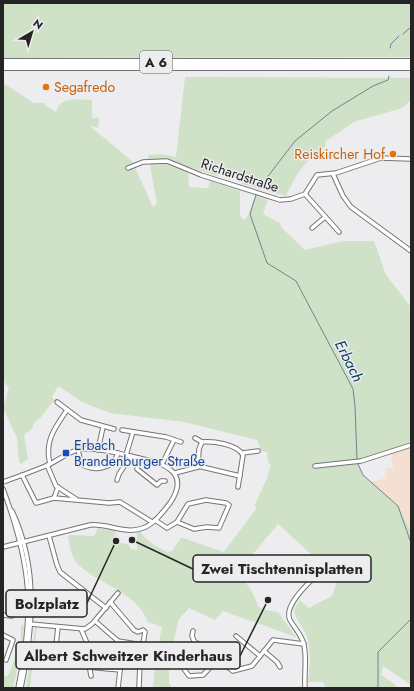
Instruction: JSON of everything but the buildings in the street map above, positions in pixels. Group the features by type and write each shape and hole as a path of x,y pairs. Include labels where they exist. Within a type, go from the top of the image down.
{"highway":[{"name":"A 6","path":"3,62 411,62"},
{"name":"A 6","path":"3,67 411,67"}],"street":[{"path":"339,232 305,194 317,175 333,174 381,158 411,159"},
{"name":"Richardstraße","path":"128,168 143,162 160,160 174,163 191,171 280,200 291,199 305,194"},
{"path":"333,174 343,196 352,207 411,251"},
{"path":"312,228 325,217"},
{"path":"57,402 80,420 114,429"},
{"path":"67,410 48,440 48,464 55,484 77,500"},
{"path":"98,450 103,426"},
{"path":"122,430 166,437 181,442"},
{"path":"117,480 128,456 133,432"},
{"path":"195,438 202,442 227,445 235,448 242,454"},
{"path":"162,464 174,440"},
{"path":"198,466 199,449 202,442"},
{"path":"315,466 357,461 387,454 411,445"},
{"path":"78,450 81,464 88,467 101,468 112,464 118,453"},
{"path":"3,482 78,450 98,450 118,453 162,464 174,473 177,483 174,497 154,521 142,528 130,531 96,524 3,547"},
{"path":"242,454 258,451"},
{"path":"238,487 242,454"},
{"path":"140,458 137,469 140,473 157,484 161,481 165,481"},
{"path":"174,473 194,469 198,466 240,476"},
{"path":"22,475 36,504 54,498 120,502 167,528 177,522 188,504 206,500 226,503 229,505 219,528 207,527 194,529 177,522"},
{"path":"54,498 58,487"},
{"path":"3,489 15,518 22,542 32,589 30,624 22,688"},
{"path":"49,536 60,572 106,608"},
{"path":"304,688 304,644 300,634 290,619 288,612 292,604 317,576"},
{"path":"30,624 81,629 90,626 118,593"},
{"path":"110,602 134,630 138,632 142,630 144,631 140,661 141,686 139,688"},
{"path":"3,615 12,616"},
{"path":"95,621 117,640 143,645"},
{"path":"18,688 30,624"},
{"path":"58,627 56,656 68,663 120,670"},
{"path":"81,629 90,650 91,676"},
{"path":"193,631 192,636 194,641 233,670 250,667 276,640 304,644"},
{"path":"3,635 13,640 6,661"},
{"path":"236,636 260,656"},
{"path":"117,640 113,661 120,665"},
{"path":"264,651 277,662 280,668"},
{"path":"118,688 120,665 122,660 126,659 140,661"},
{"path":"184,669 189,676 203,675 218,660"}],"shaded area":[{"path":"411,443 411,532 398,506 371,482 386,478 385,469 393,468 391,450"}],"green space":[{"path":"3,3 411,3 411,57 3,58"},
{"path":"185,77 411,78 411,100 402,108 354,122 326,141 325,147 301,168 286,196 242,184 243,176 220,169 217,176 189,167 188,171 189,187 208,188 210,181 240,191 240,214 243,220 248,216 255,196 268,200 263,214 280,223 282,228 305,250 343,241 374,241 386,275 411,307 411,443 360,459 359,467 363,475 398,506 411,532 411,685 383,666 381,675 396,685 394,688 330,688 325,687 323,682 308,682 310,663 309,644 294,609 300,600 309,608 332,596 337,581 323,578 324,574 317,569 313,556 278,524 237,573 250,588 259,607 278,612 296,637 223,611 215,620 189,608 179,619 169,661 169,683 171,686 170,688 153,688 156,657 162,627 148,622 144,614 132,600 78,565 72,555 68,537 70,535 94,536 98,528 115,531 116,533 111,542 117,535 121,539 117,545 120,543 128,544 131,549 137,550 137,532 140,531 148,541 167,552 172,551 181,538 183,538 224,552 256,509 255,504 267,478 271,465 268,462 267,452 261,451 257,440 184,422 110,413 82,402 60,387 57,388 52,397 54,400 41,417 34,423 32,429 24,435 28,459 21,464 19,461 17,438 3,408 9,387 3,381 3,83 34,103 45,103 46,106 56,112 61,103 65,101 92,100 92,118 99,118 98,128 90,126 132,161 153,207 157,203 148,155 161,154 176,157"},
{"path":"21,624 24,626 22,647 13,688 3,688 3,675 7,676 10,672 21,640"},
{"path":"37,627 30,688 26,688 35,628"}],"waterway":[{"name":"Erbach","path":"403,34 411,27"},
{"name":"Erbach","path":"390,48 391,44 399,36"},
{"name":"Erbach","path":"259,188 295,141 332,111 373,86 388,80 389,76"},
{"name":"Erbach","path":"256,195 250,214 267,263 296,281 353,389 357,460"},
{"name":"Erbach","path":"358,464 363,475 398,506 411,543"},
{"name":"Erbach","path":"378,688 378,652 411,619"}],"place":[{"name":"Segafredo","path":"46,87"},
{"name":"Reiskircher Hof","path":"393,154"},
{"name":"Erbach Brandenburger Straße","path":"66,453"},
{"name":"Zwei Tischtennisplatten","path":"132,540"},
{"name":"Bolzplatz","path":"116,541"},
{"name":"Albert Schweitzer Kinderhaus","path":"268,600"}]}
